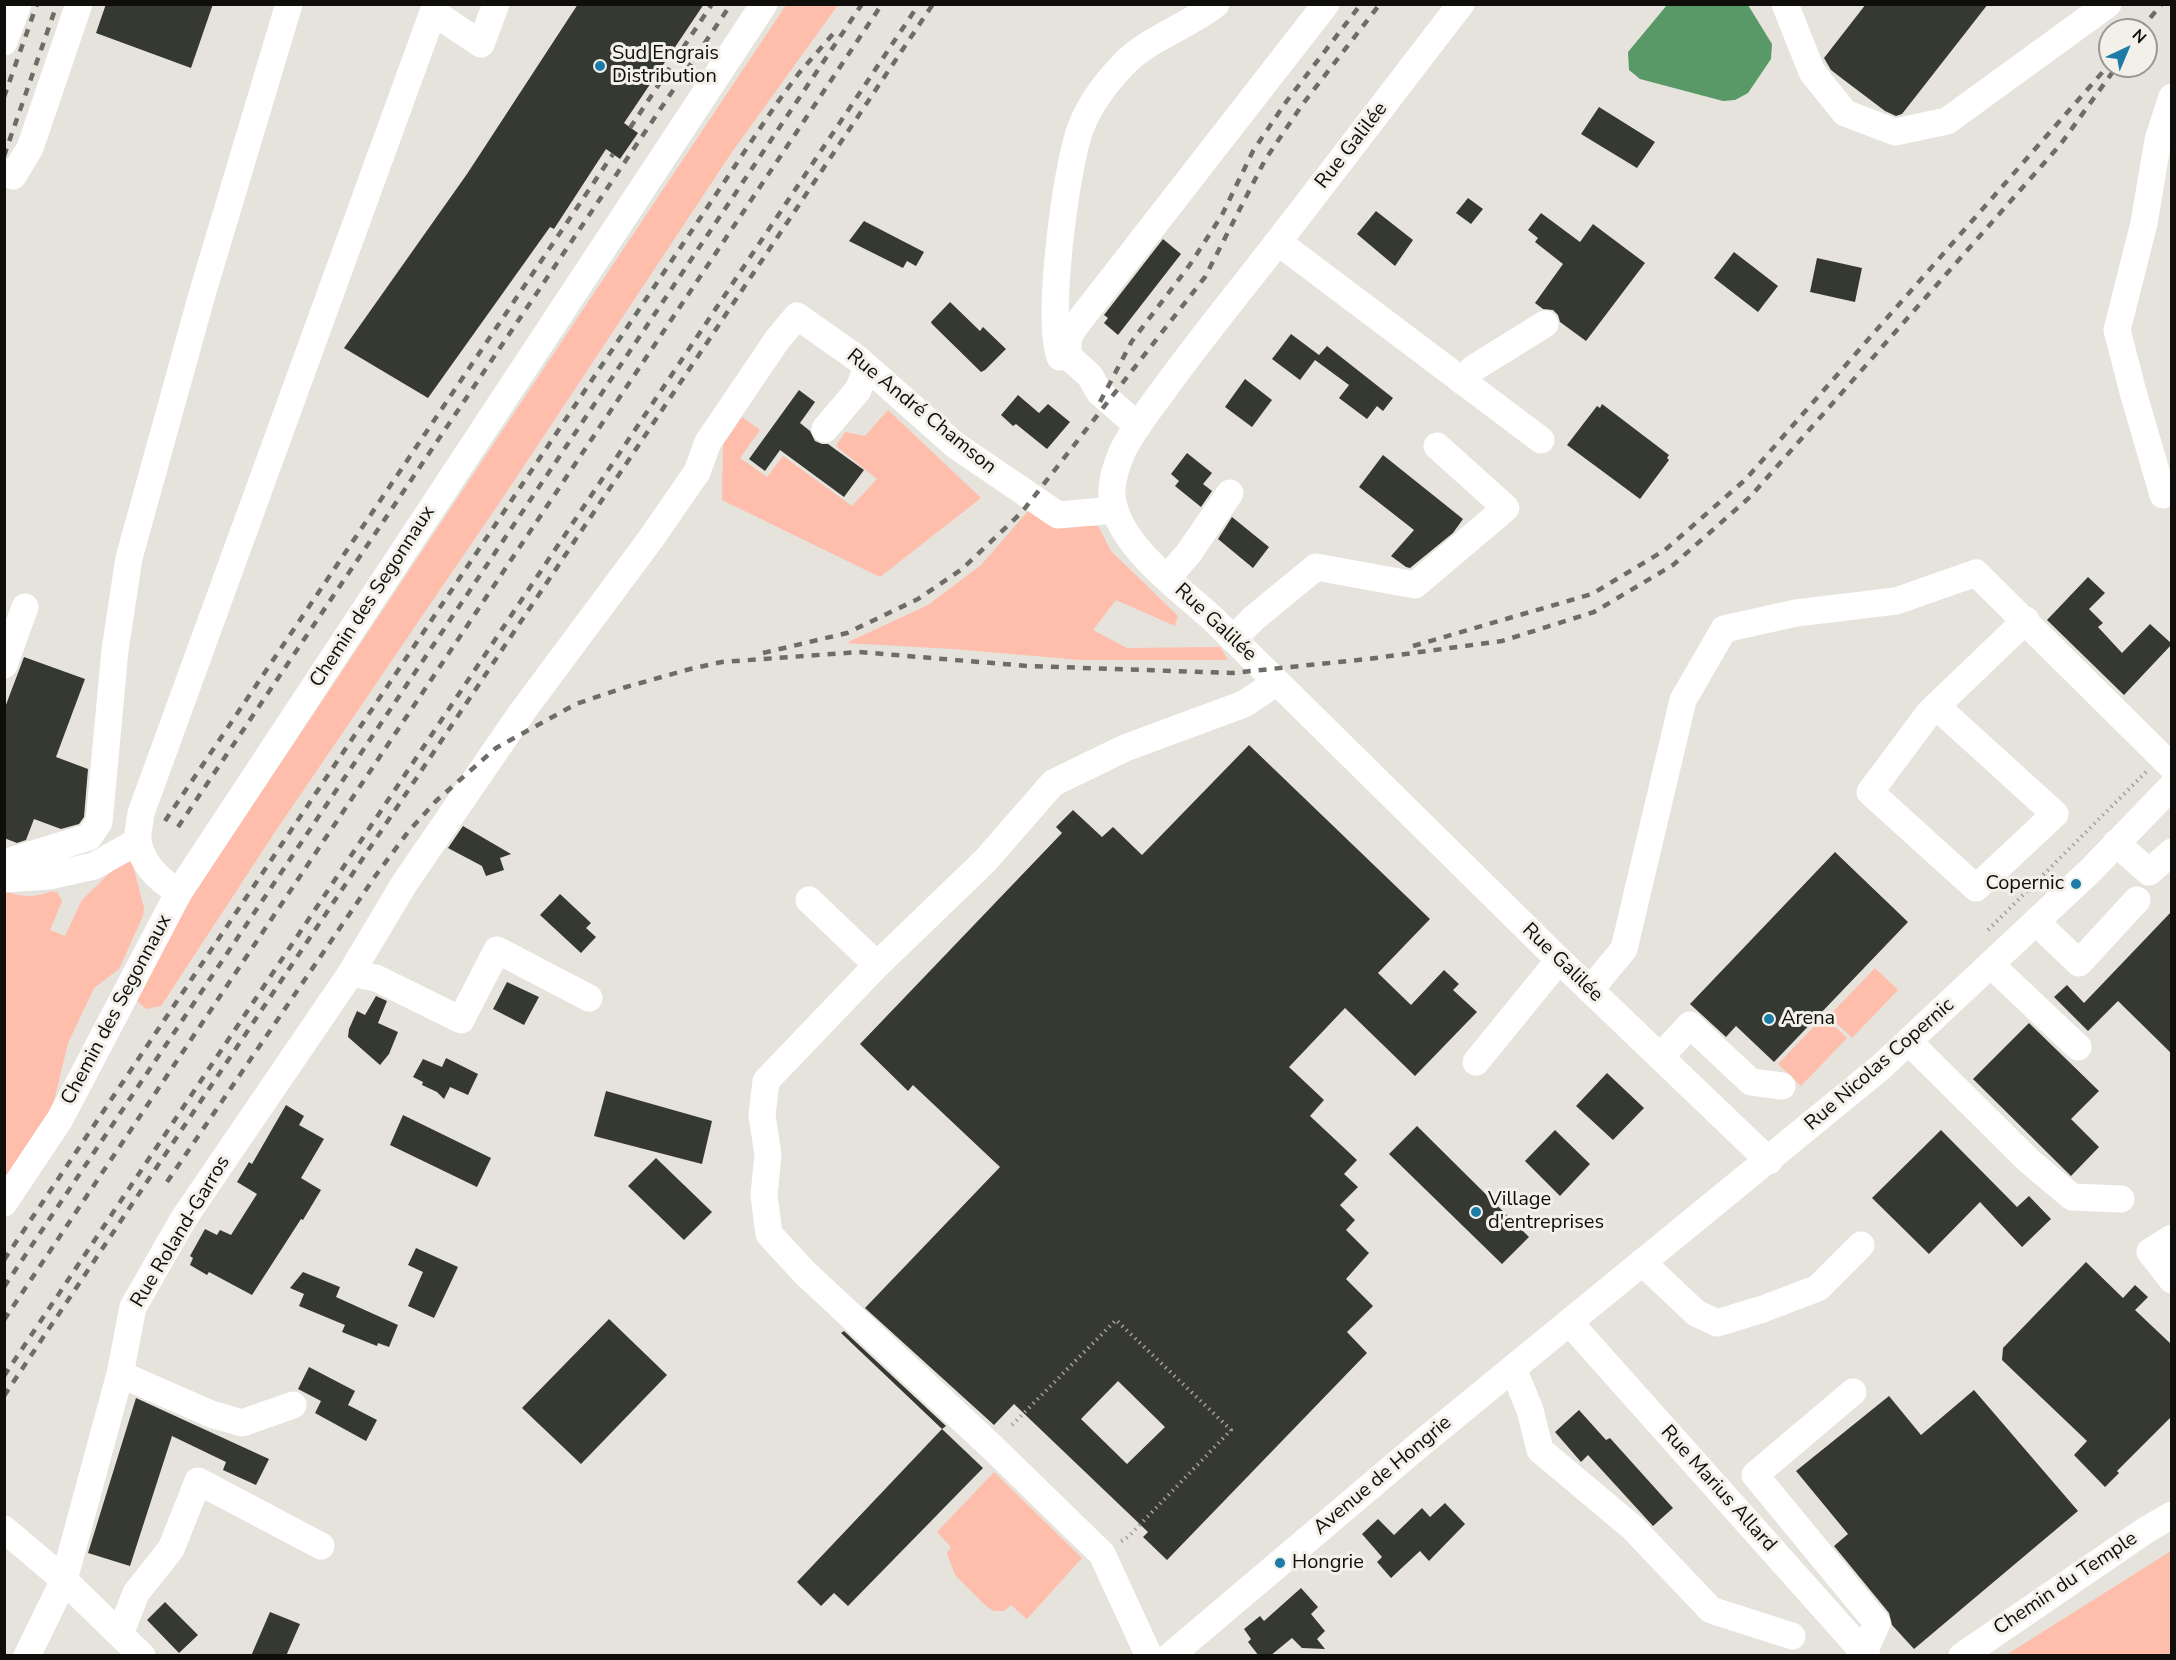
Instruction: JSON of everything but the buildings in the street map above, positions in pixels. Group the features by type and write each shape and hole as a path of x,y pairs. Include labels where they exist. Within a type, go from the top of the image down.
{"street":[{"path":"4,42 18,4"},
{"path":"4,172 13,176 30,148 79,4"},
{"path":"4,863 89,837 99,822 115,650 129,558 203,291 290,4"},
{"path":"179,892 150,869 138,841 141,813 434,8 480,44 496,4"},
{"name":"Chemin des Segonnaux","path":"4,1203 60,1119 179,892 764,4"},
{"path":"1099,392 1083,386 1065,369 1058,353 1056,335 1056,290 1062,228 1070,173 1081,127 1100,94 1122,66 1149,44 1201,16 1216,4"},
{"path":"1138,426 1099,392 1090,376 1068,356 1068,340 1072,329 1326,4"},
{"name":"Rue Galilée","path":"1461,4 1278,242 1204,334 1138,426 1122,453 1116,474 1112,494 1115,510 1122,528 1167,578 1233,639 1559,960 1769,1161"},
{"path":"1785,4 1812,72 1845,113 1895,132 1947,120 2108,4"},
{"path":"2169,500 2133,392 2117,330 2144,223 2158,140 2172,97"},
{"path":"1278,242 1541,440"},
{"name":"Rue André Chamson","path":"797,316 867,368 955,445 1058,515 1115,510"},
{"name":"Rue Roland-Garros","path":"27,1656 64,1580 120,1374 133,1307 184,1218 351,973 404,884 522,712 650,540 697,472 708,442 777,340 797,316"},
{"path":"1462,381 1474,368 1545,324"},
{"path":"825,429 858,390 867,368"},
{"path":"1233,639 1254,618 1316,567 1415,585 1506,508 1437,447"},
{"path":"1167,578 1188,554 1230,493"},
{"path":"1590,990 1624,949 1683,700 1724,629 1796,614 1896,601 1976,573 2167,762"},
{"path":"4,665 25,607"},
{"path":"1936,706 2055,814 1976,888 1870,792 1929,713 1936,706 2025,620"},
{"path":"1149,1656 1102,1554 993,1448 805,1273 769,1234 764,1195 768,1155 762,1115 766,1081 877,965 985,861 1053,783 1125,748 1244,704 1277,682"},
{"name":"Rue Nicolas Copernic","path":"1569,1322 1769,1161 1881,1067 2036,922 2172,786"},
{"path":"4,879 48,876 94,866 138,841"},
{"path":"2116,843 2149,872 2172,852"},
{"path":"809,900 877,965"},
{"path":"2036,922 2079,963 2137,900"},
{"path":"351,973 376,978 461,1020 497,950 589,998"},
{"path":"1476,1062 1559,960"},
{"path":"1991,965 2079,1047"},
{"path":"1660,1057 1690,1025 1751,1082 1782,1086"},
{"path":"1909,1042 2029,1161 2072,1197 2121,1198"},
{"path":"2172,1238 2150,1252 2172,1280"},
{"path":"1642,1262 1696,1313 1718,1323 1818,1288 1861,1245"},
{"name":"Avenue de Hongrie","path":"1170,1656 1569,1322"},
{"name":"Rue Marius Allard","path":"1569,1322 1865,1654"},
{"path":"1513,1368 1530,1410 1540,1450 1634,1528 1711,1611 1792,1636"},
{"path":"120,1374 211,1414 242,1423 293,1405"},
{"path":"1853,1392 1755,1475 1877,1623 1865,1654"},
{"path":"120,1634 136,1593 171,1550 198,1481 321,1546"},
{"name":"Chemin du Temple","path":"1962,1656 2146,1530 2172,1515"},
{"path":"4,1529 64,1580 142,1656"}],"path":[{"path":"1984,935 2167,762"},
{"path":"1012,1425 1116,1320 1231,1430 1128,1537 1102,1554"}],"shaded area":[{"path":"786,5 838,5 732,152 508,490 275,832 161,1006 146,1009 135,999 189,901"},
{"path":"1667,5 1748,5 1772,44 1771,59 1748,93 1735,100 1723,101 1640,79 1629,70 1628,52"},
{"path":"888,410 981,498 880,577 722,500 723,445 742,417 760,430 740,458 767,477 783,456 852,506 877,479 836,446 845,432 865,436"},
{"path":"1029,510 1076,526 1098,526 1111,551 1178,616 1175,626 1116,600 1093,630 1127,648 1220,647 1228,660 1081,660 846,643 928,605 981,565"},
{"path":"121,862 132,862 144,908 143,916 119,969 94,988 68,1043 48,1126 5,1188 5,891 28,896 51,891 57,892 62,901 50,930 65,936 82,900"},
{"path":"1875,968 1898,990 1852,1038 1829,1016"},
{"path":"1824,1016 1847,1038 1801,1086 1778,1064"},
{"path":"994,1472 1082,1558 1027,1619 1011,1605 1004,1611 994,1611 986,1606 955,1575 947,1553 951,1547 937,1532"},
{"path":"2171,1551 2171,1655 2006,1655"}],"railway":[{"path":"4,97 37,4"},
{"path":"4,156 57,4"},
{"path":"630,128 712,4"},
{"path":"178,827 731,4"},
{"path":"4,1287 862,4"},
{"path":"4,1320 882,4"},
{"path":"4,1376 919,4"},
{"path":"4,1396 933,4"},
{"path":"1100,402 1132,341 1189,266 1222,215 1253,151 1286,102 1361,4"},
{"path":"763,653 847,633 918,599 962,569 1022,512 1205,277 1265,160 1302,105 1380,4"},
{"path":"2150,18 2161,5"},
{"path":"4,1260 777,103 799,73 833,34"},
{"path":"1413,646 1592,594 1665,550 1745,480 2098,77"},
{"path":"167,1182 376,875 408,832 436,801 496,748 576,704 626,687 722,662 859,652 1028,666 1232,673 1368,659 1502,641 1594,612 1673,565 1750,497 2060,145 2108,78"},
{"path":"165,821 613,154"}],"place":[{"name":"Sud Engrais Distribution","path":"600,66"},
{"name":"Copernic","path":"2076,884"},
{"name":"Arena","path":"1769,1019"},
{"name":"Village d'entreprises","path":"1476,1212"},
{"name":"Hongrie","path":"1280,1563"}]}
